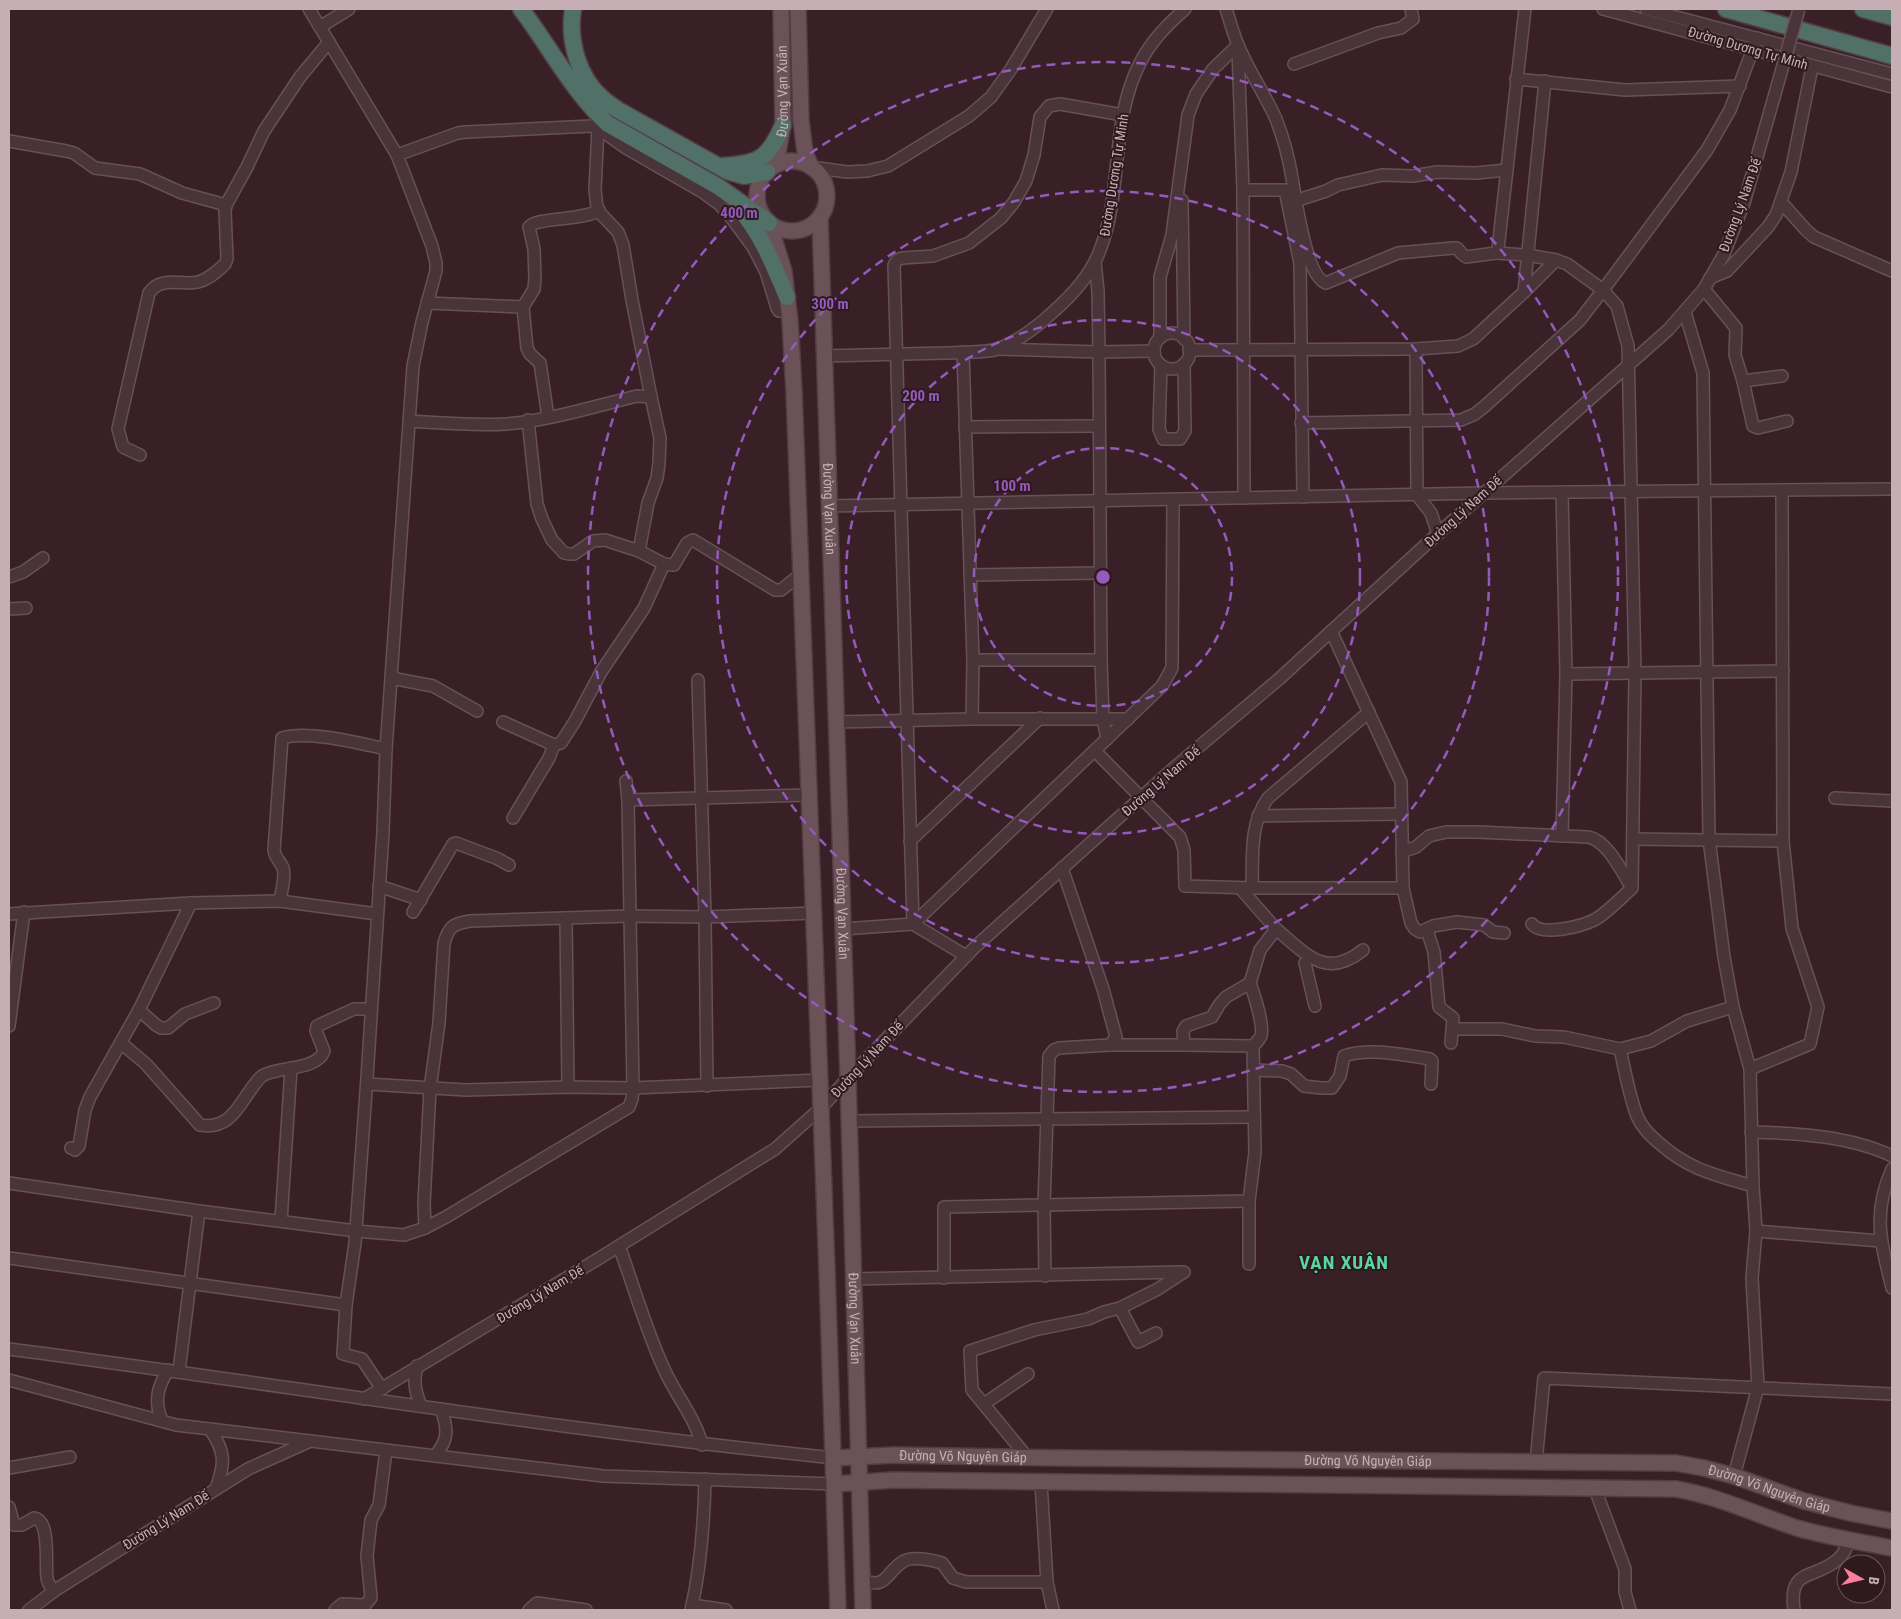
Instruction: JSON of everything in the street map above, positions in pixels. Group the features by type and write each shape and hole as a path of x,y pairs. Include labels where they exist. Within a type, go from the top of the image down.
{"highway":[{"path":"521,9 578,92 608,124 719,187 769,223"},
{"path":"573,9 571,36 576,53 585,74 601,98 618,110 720,166 744,176 767,172"},
{"path":"1726,9 1892,56"},
{"path":"1863,9 1892,17"},
{"path":"720,166 741,165 765,156 774,146 783,125"},
{"path":"719,187 742,212 758,235 771,259 788,304"}],"main road":[{"name":"Đường Vạn Xuân","path":"767,172 778,152 783,125 781,9"},
{"name":"Đường Vạn Xuân","path":"798,9 801,120 805,152 811,167"},
{"path":"788,161 800,162 811,167 820,175 827,191 825,208 820,218 811,226 801,231 789,232 778,229 769,223 762,214 758,204 757,192 760,181 767,172 777,165 788,161"},
{"name":"Đường Vạn Xuân","path":"820,218 848,1078 862,1610"},
{"name":"Đường Vạn Xuân","path":"769,223 784,271 794,391 835,1484 838,1610"},
{"name":"Đường Võ Nguyên Giáp","path":"834,1458 894,1455 1676,1463 1734,1476 1804,1502 1892,1521"},
{"path":"1057,1458 1057,1482"},
{"name":"Đường Võ Nguyên Giáp","path":"835,1484 894,1480 1676,1490 1700,1493 1798,1528 1892,1548"}],"street":[{"path":"309,9 397,155 432,246 436,263 436,271 413,366 386,749 367,1084 356,1231 346,1305 343,1354 362,1359 382,1389"},
{"path":"320,27 349,9"},
{"path":"811,167 847,172 867,171 888,166 969,116 991,97 1011,69 1047,9"},
{"name":"Đường Dương Tự Minh","path":"824,356 963,352 997,349 1042,322 1063,303 1081,283 1095,262 1109,221 1122,115 1139,65 1150,44 1185,9"},
{"path":"1226,9 1238,45 1276,119 1292,178 1291,194 1300,263 1303,497"},
{"path":"1294,64 1378,33 1401,28 1413,19 1411,9"},
{"name":"Đường Dương Tự Minh","path":"1604,9 1892,74"},
{"name":"Đường Dương Tự Minh","path":"1646,9 1756,44 1812,67 1892,87"},
{"name":"Đường Lý Nam Đế","path":"364,1399 619,1246 775,1149 821,1108 966,956 1062,868 1279,679 1438,534 1629,366 1685,312 1704,289 1724,254 1744,202 1799,9"},
{"path":"1496,253 1498,249 1524,12"},
{"path":"140,455 123,447 118,429 149,293 157,285 165,283 198,282 225,264 226,205 264,131 300,77 329,42"},
{"path":"1301,423 1461,420 1475,414 1580,320 1603,290 1707,150 1730,110 1756,44"},
{"path":"1182,164 1184,339 1190,350 1184,364 1170,369 1161,365 1154,351 1160,338 1160,276 1172,235 1188,115 1196,94 1213,69 1238,45"},
{"path":"1238,45 1243,190 1244,498"},
{"path":"1710,278 1727,271 1733,265 1772,222 1782,202 1791,172 1812,67"},
{"path":"1516,79 1624,90 1740,86"},
{"path":"1524,292 1545,82"},
{"path":"913,924 894,265 897,260 902,258 933,256 969,243 1001,218 1014,202 1026,181 1034,155 1040,117 1049,106 1060,104 1122,115"},
{"path":"397,155 458,133 592,126 598,128 626,148 704,193 719,204 753,247 766,272 779,311 788,304"},
{"path":"598,128 595,190 598,210 618,232 623,245 632,300 660,438 657,478 648,503 639,551"},
{"path":"9,141 74,153 95,168 140,174 182,193 226,205"},
{"path":"1243,190 1291,194 1326,191 1338,185 1382,175 1413,176 1437,172 1476,173 1507,170"},
{"path":"1291,194 1302,236 1320,281 1326,283 1398,253 1457,248 1466,257 1496,253 1528,255 1556,260 1566,264 1603,290 1617,306 1628,346 1629,366 1634,674 1632,888 1597,918 1584,924 1551,931 1536,929 1532,924"},
{"path":"1782,202 1814,237 1892,271"},
{"path":"548,417 540,363 530,354 528,348 523,308 534,290 534,249 529,232 531,223 584,215 598,210"},
{"path":"1190,350 1300,348 1416,349 1458,346 1473,339 1556,260"},
{"path":"1095,262 1098,291 1099,352 1100,660 1103,719 1107,739"},
{"path":"1704,289 1736,328 1735,354 1743,381 1752,426 1758,428 1787,421"},
{"path":"427,303 523,308"},
{"path":"1685,312 1703,373 1709,839 1724,957 1733,1007 1750,1069 1756,1231 1752,1278 1758,1387 1734,1476"},
{"path":"1160,338 1175,334 1184,339"},
{"path":"997,349 1099,352 1154,351"},
{"path":"1416,349 1418,420 1417,495 1431,512 1438,534"},
{"path":"963,352 970,575 972,718"},
{"path":"1161,365 1159,429 1163,439 1180,439 1186,431 1184,364"},
{"path":"1743,381 1782,376"},
{"path":"409,421 470,425 508,424 548,417 637,396 652,396"},
{"path":"528,420 537,504 542,520 552,540 564,553 574,554 593,541 605,540 639,551 664,564 674,565 687,543 693,540 775,590 781,590 801,574"},
{"path":"965,427 1098,426"},
{"path":"829,506 1484,493 1892,489"},
{"path":"1750,1069 1810,1044 1818,1007 1792,928 1784,842 1782,490"},
{"path":"1562,492 1566,674 1562,836"},
{"path":"913,924 1162,686 1172,668 1173,499"},
{"path":"9,577 23,572 44,558"},
{"path":"503,722 554,745 558,745 564,740 601,672 644,608 664,564"},
{"path":"970,575 1100,573"},
{"path":"9,609 26,608"},
{"path":"1331,631 1401,782 1403,888 1409,917 1415,929 1420,932 1433,926 1462,922 1484,925 1493,932 1504,933"},
{"path":"972,660 1100,660"},
{"path":"1566,674 1783,671"},
{"path":"391,678 433,686 477,711"},
{"path":"698,680 707,1086"},
{"path":"1252,888 1253,834 1258,816 1268,798 1369,712"},
{"path":"836,722 972,718 1128,719"},
{"path":"910,841 1040,718"},
{"path":"280,901 284,875 283,868 276,860 274,850 282,738 319,737 346,740 386,749"},
{"path":"513,818 549,758 554,745"},
{"path":"1095,751 1180,838 1183,843 1185,886 1403,888"},
{"path":"9,1183 199,1211 356,1231 404,1235 425,1228 629,1107 633,1088 628,800 626,781"},
{"path":"628,800 810,795"},
{"path":"1835,798 1892,800"},
{"path":"1258,816 1402,814"},
{"path":"1402,852 1420,844 1429,836 1446,832 1588,837 1600,842 1614,859 1632,888"},
{"path":"1633,839 1709,839 1784,842"},
{"path":"414,912 451,846 456,843 509,865"},
{"path":"1062,868 1106,997 1116,1037 1110,1045"},
{"path":"379,886 421,900"},
{"path":"1240,888 1304,957 1315,1006"},
{"path":"9,914 191,903 280,901 377,914"},
{"path":"71,1148 75,1150 79,1146 85,1110 90,1097 139,1010 191,903"},
{"path":"9,1021 24,912"},
{"path":"425,1228 424,1204 430,1089 439,1023 444,943 447,932 452,927 458,923 470,921 814,913"},
{"path":"566,918 568,1087"},
{"path":"843,929 913,924 966,956"},
{"path":"1249,1264 1249,1201 1255,1152 1253,1046 1259,1040 1261,1032 1258,1011 1250,983 1260,950 1276,929"},
{"path":"1427,930 1434,952 1439,1007 1453,1018 1451,1042"},
{"path":"1304,957 1330,964 1346,962 1363,950"},
{"path":"1184,1045 1184,1027 1212,1018 1226,997 1250,983"},
{"path":"139,1010 156,1025 161,1028 168,1028 185,1014 214,1003"},
{"path":"1453,1029 1502,1029 1534,1036 1564,1037 1620,1049 1651,1040 1687,1021 1733,1007"},
{"path":"121,1043 146,1064 200,1125 219,1125 227,1119 261,1077 274,1070 310,1063 323,1054 323,1048 316,1031 317,1026 354,1009 371,1009"},
{"path":"1045,1276 1044,1205 1048,1061 1051,1052 1059,1048 1110,1045 1253,1046"},
{"path":"1620,1049 1637,1116 1648,1133 1684,1163 1753,1186"},
{"path":"1253,1070 1282,1071 1291,1074 1304,1086 1332,1088 1340,1076 1344,1056 1366,1052 1394,1054 1430,1059 1432,1061 1431,1084"},
{"path":"281,1221 291,1068"},
{"path":"367,1084 466,1090 707,1086 820,1080"},
{"path":"849,1121 1254,1117"},
{"path":"1751,1132 1793,1133 1854,1143 1878,1149 1892,1156"},
{"path":"1892,1169 1882,1200 1879,1219 1881,1241 1892,1288"},
{"path":"944,1278 944,1207 1249,1201"},
{"path":"162,1422 156,1402 157,1392 160,1382 173,1370 189,1282 199,1211"},
{"path":"1756,1231 1881,1241"},
{"path":"619,1246 657,1354 670,1382 696,1424 702,1445"},
{"path":"9,1258 346,1305"},
{"path":"853,1279 1184,1272 1158,1289 1120,1308 1088,1319 1034,1330 970,1351 972,1390 1027,1457"},
{"path":"1120,1308 1138,1342 1156,1333"},
{"path":"9,1349 173,1370 364,1399 702,1445 834,1458"},
{"path":"417,1366 414,1390 422,1406"},
{"path":"984,1404 1028,1374"},
{"path":"1536,1462 1544,1378 1892,1394"},
{"path":"9,1380 176,1425 603,1476 835,1484"},
{"path":"435,1456 446,1441 446,1422 441,1409"},
{"path":"210,1429 219,1442 223,1453 224,1464 216,1489"},
{"name":"Đường Lý Nam Đế","path":"29,1610 53,1592 248,1469 309,1441"},
{"path":"335,1610 342,1604 365,1605 371,1598 367,1556 371,1520 378,1505 386,1450"},
{"path":"9,1468 70,1457"},
{"path":"705,1479 701,1562 691,1608 726,1610"},
{"path":"1041,1482 1047,1582 1053,1610"},
{"path":"1595,1489 1625,1570 1625,1592 1630,1610"},
{"path":"9,1507 14,1525 22,1525 34,1518 38,1518 41,1521 45,1532 47,1579 53,1592"},
{"path":"1794,1610 1792,1597 1797,1583 1806,1575 1830,1566 1838,1560 1844,1553 1849,1540"},
{"path":"862,1580 872,1584 882,1582 901,1562 914,1559 942,1563 953,1578 966,1582 1047,1582"},
{"path":"529,1610 537,1603 586,1610"}],"district":[{"name":"VẠN XUÂN","path":"1344,1262"}]}
